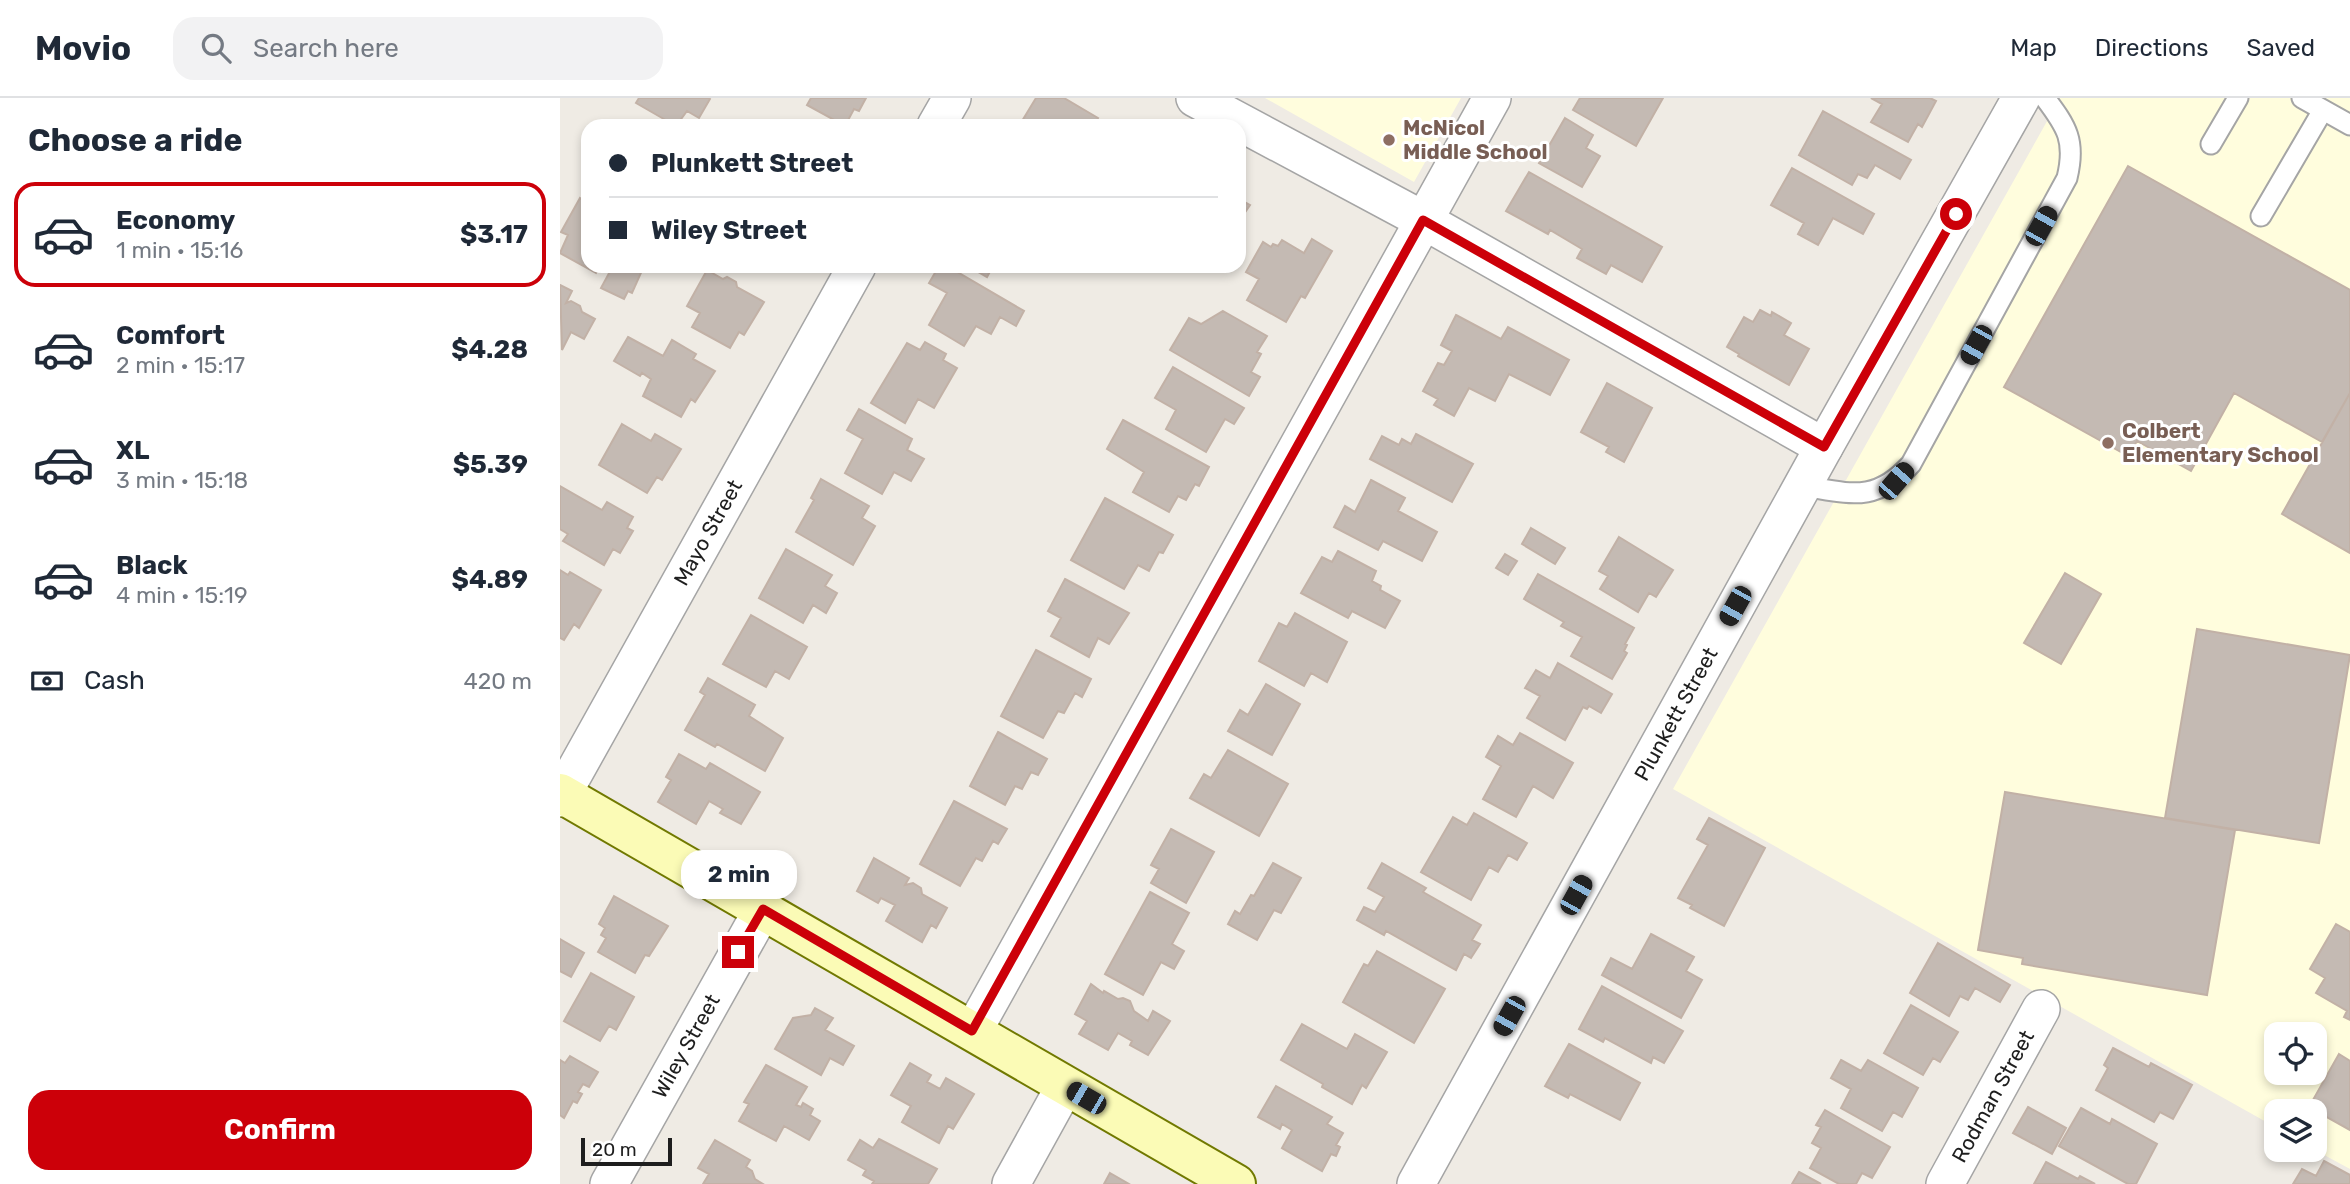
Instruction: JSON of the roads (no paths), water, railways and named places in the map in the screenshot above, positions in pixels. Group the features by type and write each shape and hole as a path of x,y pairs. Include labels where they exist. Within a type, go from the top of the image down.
{"street":[{"path":"940,119 952,98"},
{"path":"1195,98 1234,119"},
{"path":"972,1031 1492,98"},
{"name":"Plunkett Street","path":"1416,1184 1802,486 2021,98"},
{"path":"1246,125 1423,220 1824,447"},
{"name":"Mayo Street","path":"560,795 853,273"},
{"path":"560,795 763,909 1236,1184"},
{"name":"Wiley Street","path":"609,1184 763,909"},
{"name":"Rodman Street","path":"1945,1184 2041,1009"},
{"path":"1011,1184 1065,1086"}],"lane":[{"path":"1802,486 1855,494 1874,492 1896,481 1910,464 2067,178 2072,160 2071,139 2062,120 2045,98"},
{"path":"2211,144 2238,98"},
{"path":"2302,98 2350,125"},
{"path":"2261,216 2323,110"}],"place":[{"name":"McNicol Middle School","path":"1389,140"},
{"name":"Colbert Elementary School","path":"2108,443"}]}
